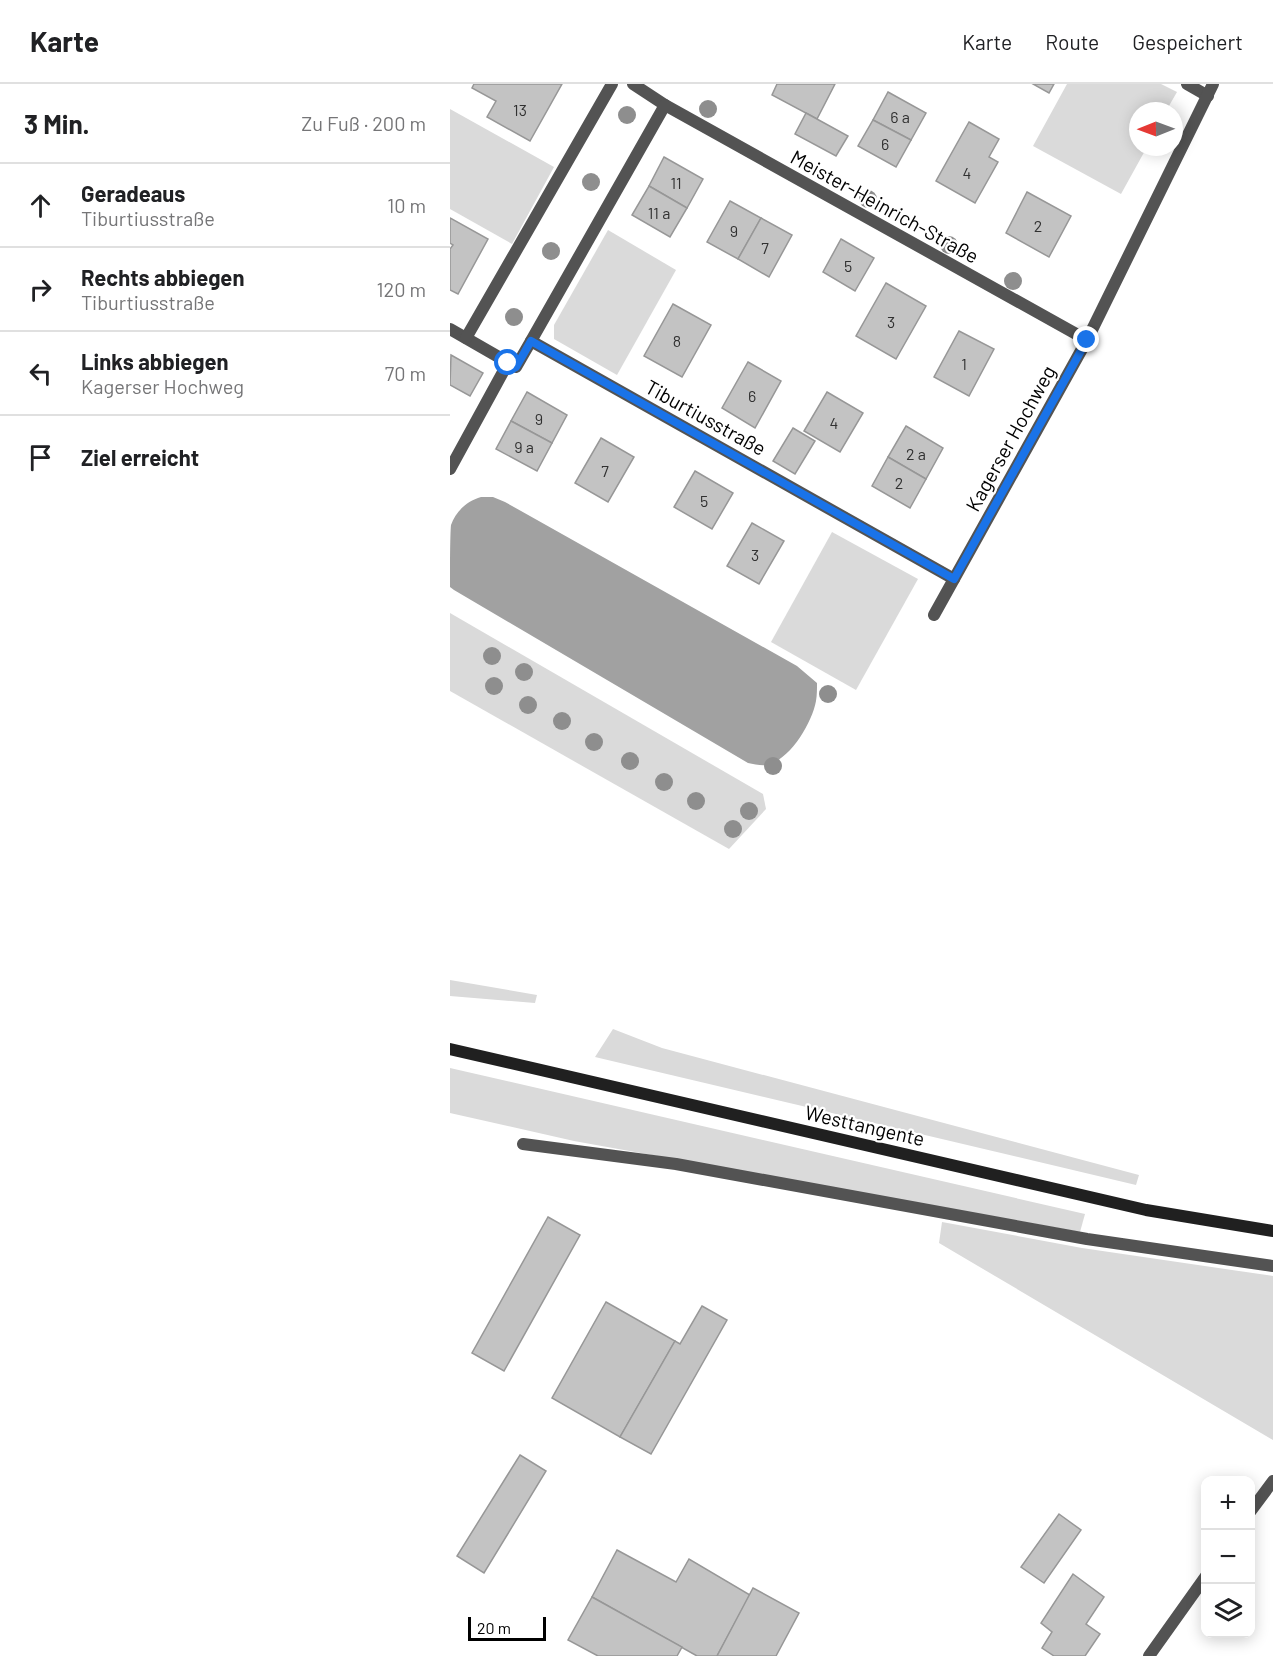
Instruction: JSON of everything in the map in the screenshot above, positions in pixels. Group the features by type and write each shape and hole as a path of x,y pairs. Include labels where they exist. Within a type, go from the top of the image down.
{"main road":[{"name":"Westtangente","path":"450,1049 1146,1210 1273,1231"}],"street":[{"path":"466,338 612,84"},
{"name":"Meister-Heinrich-Straße","path":"633,84 665,105 1087,340"},
{"path":"1186,84 1208,96"},
{"name":"Kagerser Hochweg","path":"934,615 1087,340 1213,84"},
{"path":"450,329 516,367 665,105"},
{"name":"Tiburtiusstraße","path":"531,341 954,579"},
{"path":"450,469 508,363"},
{"path":"523,1144 676,1164 1088,1239 1273,1266"},
{"path":"1255,1506 1273,1481"},
{"path":"1149,1656 1201,1583"}],"shaded area":[{"path":"1067,84 1161,84 1177,92 1171,102 1129,102 1129,156 1142,156 1121,194 1033,146"},
{"path":"450,109 554,167 512,244 450,209"},
{"path":"608,230 676,270 617,375 554,339 554,325"},
{"path":"481,497 493,497 505,502 797,666 817,683 814,710 805,730 792,748 776,762 767,765 748,763 450,587 451,525 463,507"},
{"path":"832,532 918,579 856,690 771,642"},
{"path":"450,613 763,794 766,809 729,849 450,691"},
{"path":"450,980 537,995 535,1003 450,996"},
{"path":"613,1029 662,1048 1139,1175 1136,1185 595,1057"},
{"path":"450,1068 1085,1214 1080,1232 574,1141 450,1113"},
{"path":"942,1222 1082,1248 1273,1276 1273,1440 939,1243"}],"building":[{"path":"474,84 562,84 530,141 487,117 496,101 472,88"},
{"path":"777,84 835,84 817,119 772,95"},
{"path":"1033,84 1054,84 1049,93"},
{"path":"888,92 926,113 911,140 873,120"},
{"path":"806,113 848,136 836,156 795,134"},
{"path":"873,120 911,140 896,167 858,146"},
{"path":"969,122 999,139 989,157 998,162 975,203 936,181"},
{"path":"664,157 703,179 687,208 649,186"},
{"path":"649,186 687,208 670,237 632,215"},
{"path":"1027,192 1071,216 1049,257 1006,233"},
{"path":"730,201 761,218 738,259 707,242"},
{"path":"450,218 488,239 458,294 450,290 450,249 453,245 450,243"},
{"path":"761,218 792,235 769,277 738,259"},
{"path":"841,239 874,258 855,291 823,272"},
{"path":"886,283 926,306 896,359 856,336"},
{"path":"673,304 711,325 682,377 644,356"},
{"path":"959,331 994,349 969,396 934,377"},
{"path":"451,355 483,373 470,396 450,385"},
{"path":"748,362 781,381 755,428 722,408"},
{"path":"527,392 567,415 552,443 511,421"},
{"path":"827,392 863,413 840,452 804,431"},
{"path":"511,421 552,443 537,471 496,449"},
{"path":"906,426 943,448 926,479 888,457"},
{"path":"793,428 815,441 795,474 773,461"},
{"path":"601,438 634,457 608,502 575,483"},
{"path":"888,457 926,479 910,508 872,486"},
{"path":"695,471 733,493 712,529 674,507"},
{"path":"752,523 784,541 759,584 727,566"},
{"path":"548,1217 580,1235 504,1371 472,1353"},
{"path":"606,1302 675,1341 620,1437 552,1398"},
{"path":"702,1306 727,1320 651,1454 620,1437 675,1341 680,1344"},
{"path":"520,1455 546,1471 484,1573 457,1556"},
{"path":"1059,1514 1081,1530 1044,1583 1021,1567"},
{"path":"617,1550 676,1582 689,1559 750,1595 717,1656 697,1656 592,1597"},
{"path":"1073,1574 1104,1597 1086,1624 1100,1634 1085,1656 1054,1656 1042,1648 1052,1632 1041,1623"},
{"path":"753,1588 799,1613 776,1656 717,1656"},
{"path":"592,1597 682,1647 677,1656 598,1656 568,1640"}],"route":[{"path":"508,363 516,367 531,341 954,579 1087,340"}]}
